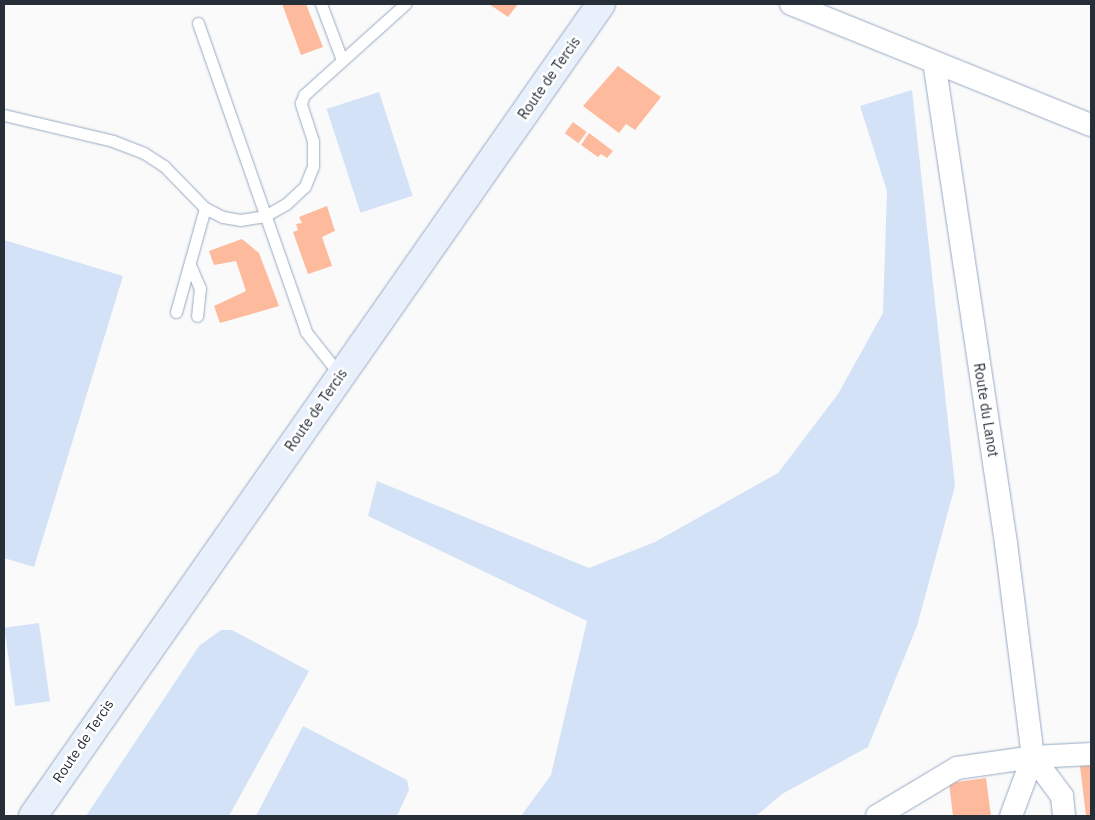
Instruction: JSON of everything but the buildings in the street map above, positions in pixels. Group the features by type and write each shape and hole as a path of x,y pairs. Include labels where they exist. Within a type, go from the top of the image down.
{"main road":[{"name":"Route de Tercis","path":"33,816 600,4"}],"street":[{"path":"790,4 934,64 1091,125"},
{"name":"Route du Lanot","path":"934,64 1006,543 1033,757 1011,816"},
{"path":"876,816 957,768 1033,757 1091,754"},
{"name":"Route du Lanot","path":"1033,757 1062,796 1064,816"}],"lane":[{"path":"321,4 342,60"},
{"path":"4,115 113,141 144,153 164,166 205,208 223,217 240,220 265,216 286,204 305,186 313,166 313,141 301,103 311,86 405,4"},
{"path":"198,23 306,332 340,375"},
{"path":"176,312 205,208"},
{"path":"190,265 200,288 197,316"}],"shaded area":[{"path":"912,90 955,486 917,626 868,747 782,794 756,816 521,816 551,775 587,621 368,516 377,481 589,568 655,542 778,473 838,394 883,313 887,191 860,106"},
{"path":"379,92 413,196 360,213 327,109"},
{"path":"4,240 123,276 34,567 4,558"},
{"path":"39,623 50,701 15,706 4,628"},
{"path":"221,630 232,630 309,671 229,816 86,816 199,646"},
{"path":"303,726 407,780 409,790 397,816 256,816"}]}
